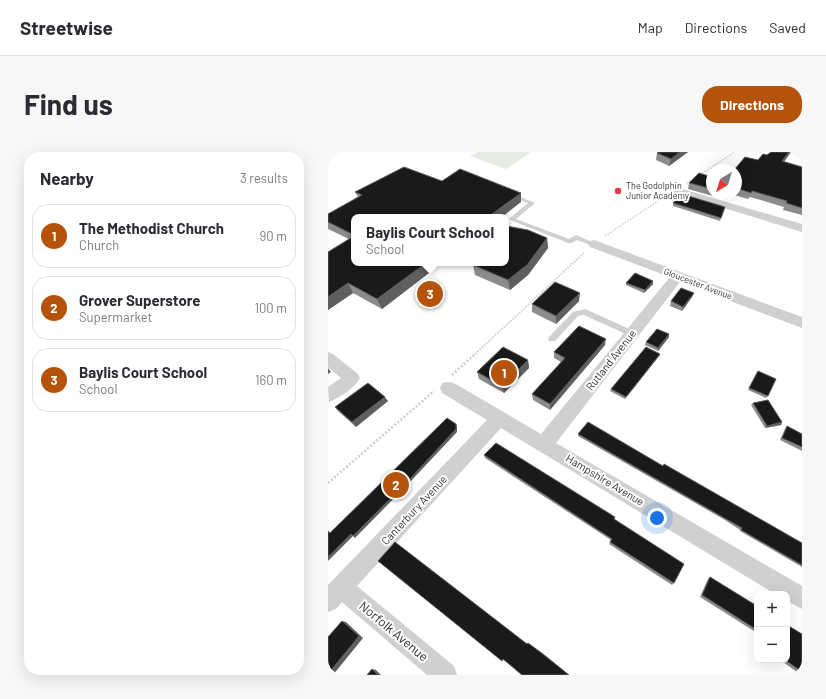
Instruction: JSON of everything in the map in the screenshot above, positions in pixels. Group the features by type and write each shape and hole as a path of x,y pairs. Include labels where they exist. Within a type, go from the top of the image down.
{"street":[{"path":"679,189 802,228"},
{"name":"Gloucester Avenue","path":"594,244 802,323"},
{"name":"Rutland Avenue","path":"544,444 631,333 678,276"},
{"path":"328,358 352,378 329,394"},
{"name":"Hampshire Avenue","path":"444,386 802,598"},
{"name":"Canterbury Avenue","path":"335,594 500,418"},
{"name":"Norfolk Avenue","path":"335,594 445,675"}],"lane":[{"path":"506,194 532,203 512,219 570,242 576,237 594,244"},
{"path":"552,339 581,312 585,312 631,333"}],"path":[{"path":"328,482 444,386 594,244 636,214 679,189 735,152"}],"shaded area":[{"path":"478,152 531,152 506,169 470,156"}],"building":[{"path":"680,152 671,159 657,153"},
{"path":"771,152 789,152 782,161 802,167 802,208 786,203 787,201 752,191 751,193 742,190 742,164 739,164 745,157 758,160 763,154 767,155"},
{"path":"404,167 442,181 460,169 521,193 492,214 351,214 351,234 328,222 328,214 362,195 355,192"},
{"path":"699,173 706,175 706,187 689,183"},
{"path":"682,194 725,207 721,218 673,203"},
{"path":"509,227 528,230 547,238 527,265 508,280 475,266 509,266"},
{"path":"351,238 351,266 422,266 377,299 348,283 328,297 328,252"},
{"path":"635,273 653,281 645,290 626,283"},
{"path":"555,282 580,293 556,316 532,304"},
{"path":"681,288 694,293 683,307 671,301"},
{"path":"579,326 606,339 550,404 532,394 565,358 554,352"},
{"path":"657,329 669,334 658,348 646,342"},
{"path":"503,347 528,360 502,386 477,372"},
{"path":"646,347 660,354 626,397 611,389"},
{"path":"758,371 776,379 768,396 749,388"},
{"path":"368,383 385,397 352,422 335,407"},
{"path":"768,400 782,422 767,426 753,403"},
{"path":"447,418 456,424 456,429 408,481 353,536 351,534 328,557 328,531 330,533"},
{"path":"588,422 663,466 664,464 802,543 802,565 741,530 742,528 578,434"},
{"path":"787,426 802,434 802,447 782,438"},
{"path":"496,443 615,517 614,519 684,564 674,583 610,542 612,539 484,455"},
{"path":"395,542 569,675 522,675 503,659 502,661 378,561"},
{"path":"710,577 754,604 754,628 702,595"},
{"path":"342,621 359,636 328,674 328,637"},
{"path":"790,627 802,634 801,671 789,663"},
{"path":"372,669 378,675 367,675"}],"place":[{"name":"The Godolphin Junior Academy","path":"618,191"},
{"name":"Baylis Court School","path":"430,294"},
{"name":"The Methodist Church","path":"504,373"},
{"name":"Grover Superstore","path":"396,485"}]}
